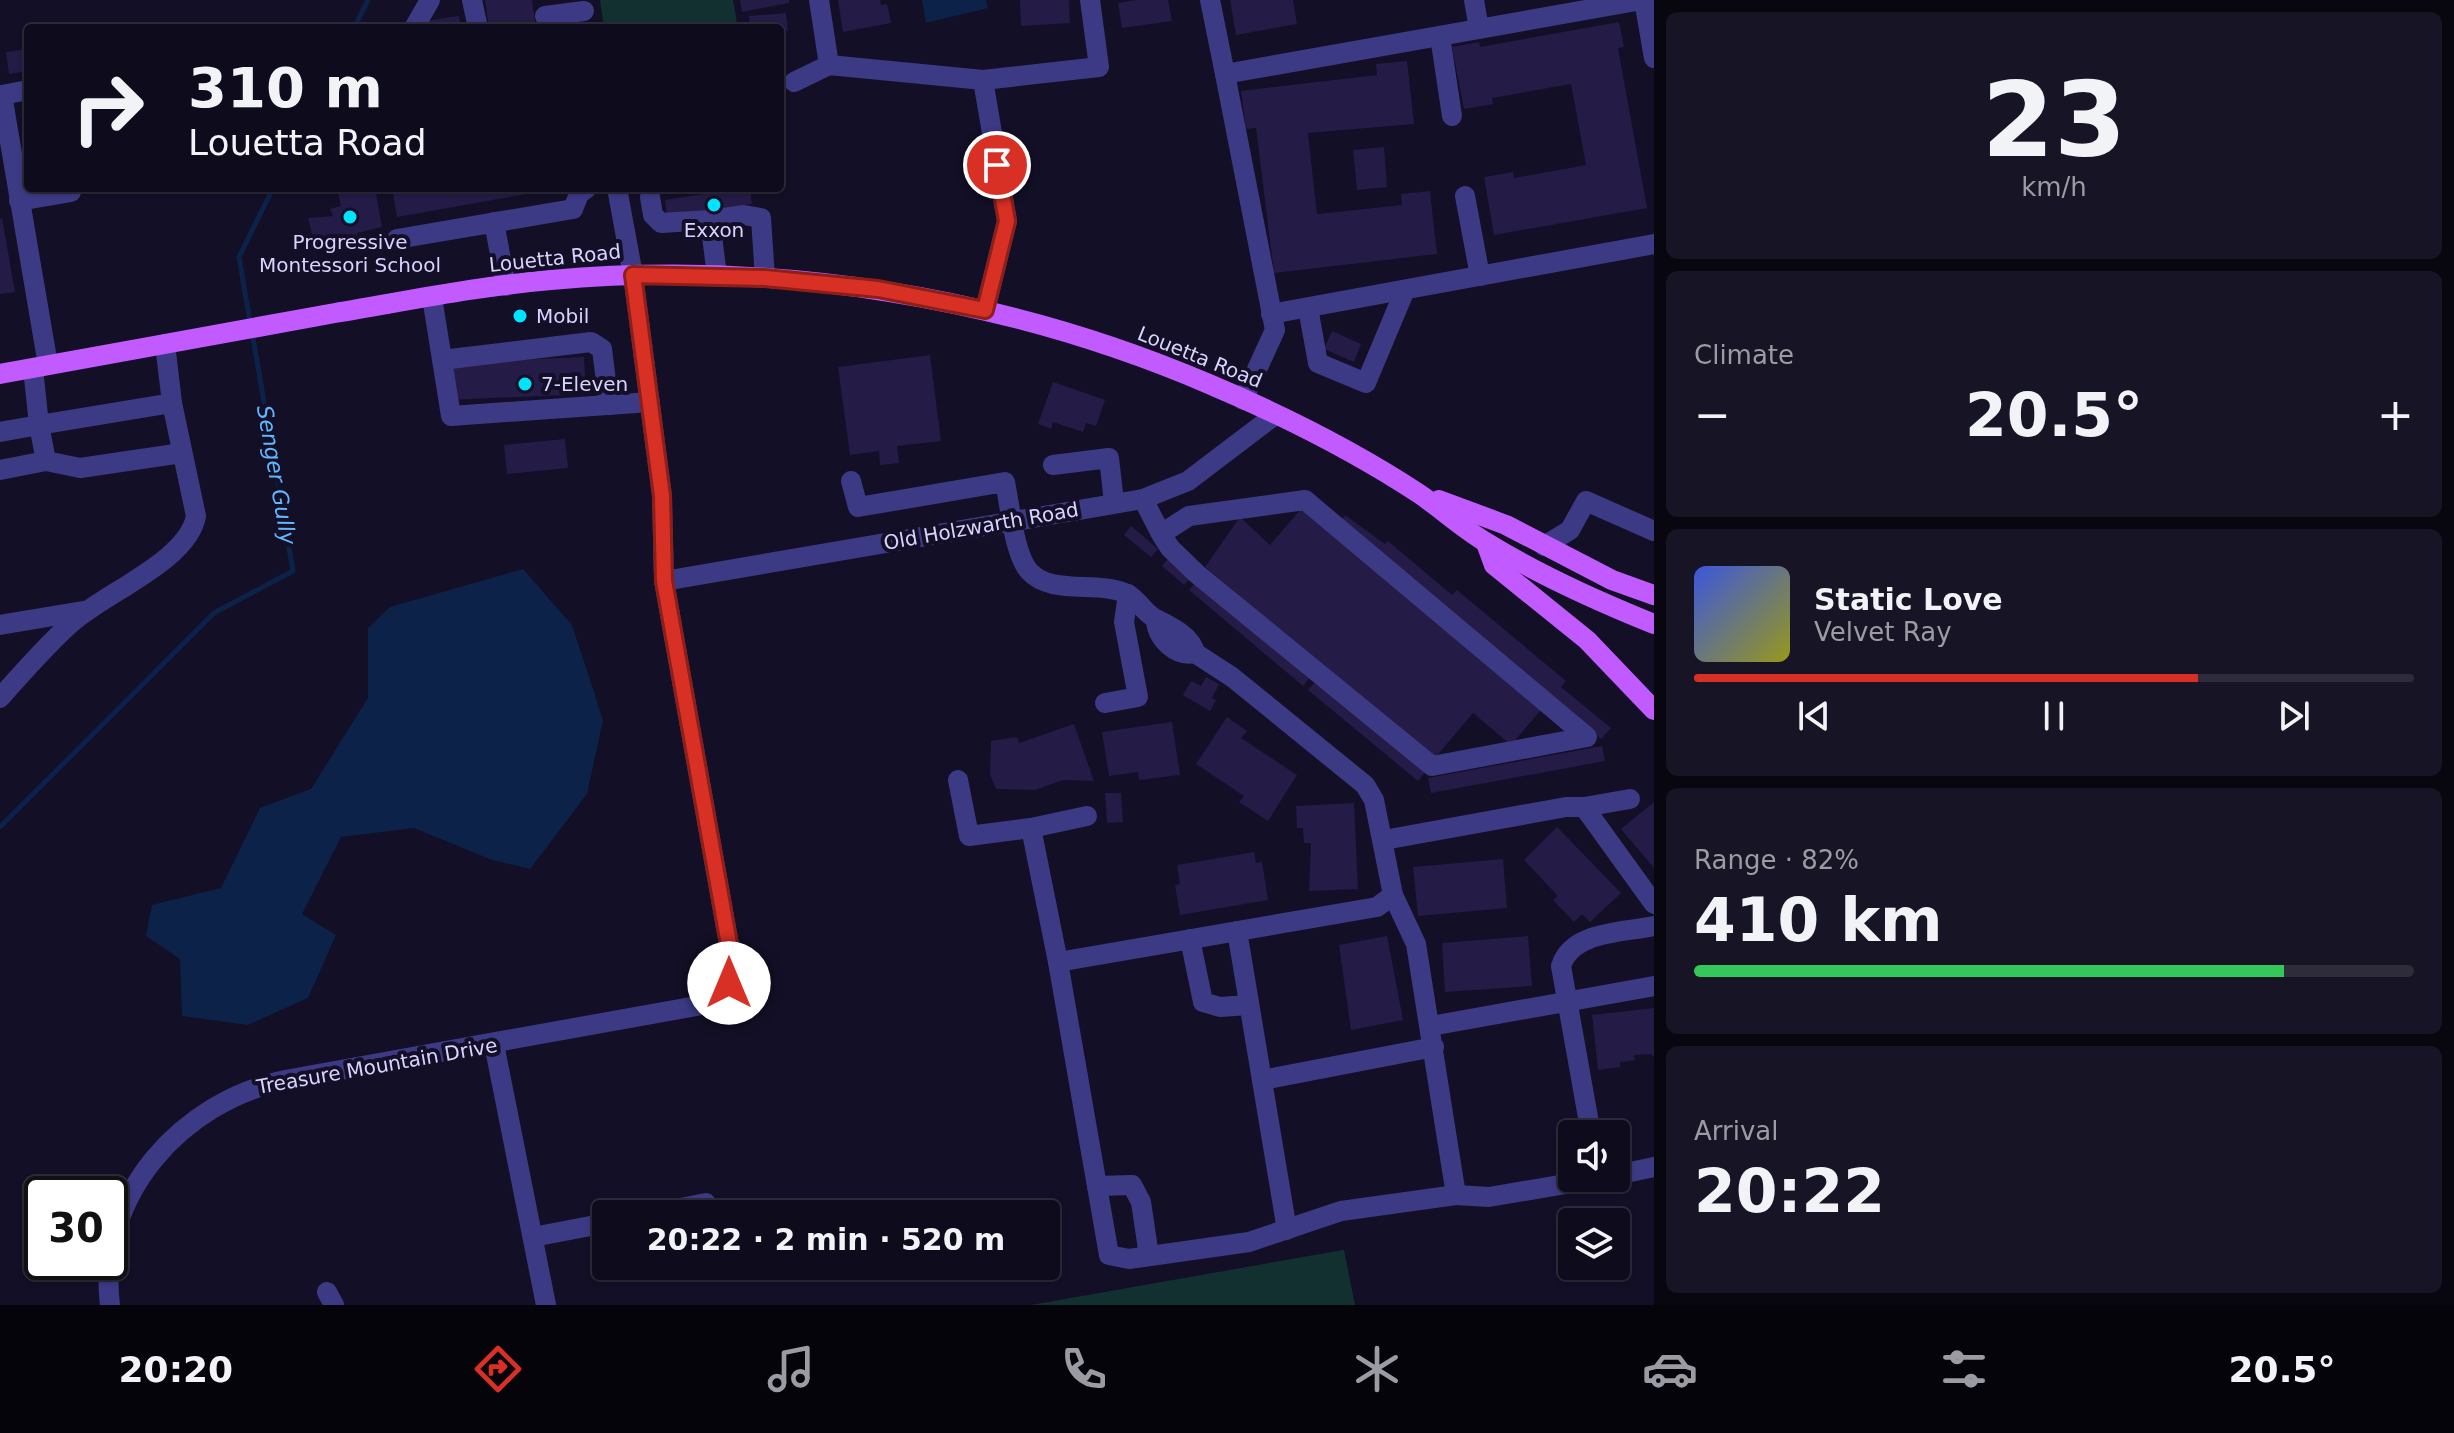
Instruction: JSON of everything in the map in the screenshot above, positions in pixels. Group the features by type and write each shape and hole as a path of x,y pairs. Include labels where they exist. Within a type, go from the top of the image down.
{"main road":[{"name":"Louetta Road","path":"0,374 506,286 633,275 765,278 878,289 985,310 1162,365 1275,415 1417,492 1486,543 1602,603 1654,624"},
{"name":"Louetta Road","path":"1417,492 1506,525 1575,562 1654,595"},
{"path":"1486,543 1494,565 1587,640 1654,710"}],"street":[{"path":"416,24 430,0"},
{"path":"472,0 477,24"},
{"path":"819,0 829,65"},
{"path":"794,82 829,65 983,80 1099,67 1090,0"},
{"path":"1210,0 1275,330 1243,400"},
{"path":"1474,0 1479,29"},
{"path":"1225,74 1643,0 1654,58"},
{"path":"545,15 584,13"},
{"path":"1440,36 1452,116"},
{"path":"983,80 1007,221 985,310"},
{"path":"24,91 2,95 40,367 39,425 46,461"},
{"path":"19,201 71,192"},
{"path":"397,239 573,209 580,192"},
{"path":"664,581 662,496 633,275 619,198 650,192 653,215 661,223 744,215 761,218 765,278"},
{"path":"1465,196 1480,276"},
{"path":"710,220 717,276"},
{"path":"494,222 506,286"},
{"path":"1271,314 1654,244"},
{"path":"1308,308 1318,363 1366,383 1405,290"},
{"path":"432,297 451,416 650,402"},
{"path":"442,360 591,342 602,349 609,405"},
{"path":"0,698 70,623 177,548 193,531 196,516 172,403 165,344"},
{"path":"0,432 172,403"},
{"name":"Old Holzwarth Road","path":"664,581 1143,499 1188,481 1275,415"},
{"path":"0,470 46,461 80,468 182,453"},
{"path":"1053,465 1109,458 1114,502"},
{"path":"851,481 858,507 1005,482 1020,555 1030,572 1048,581 1128,594 1156,620 1165,621 1194,645 1195,653 1232,677 1365,785 1374,800 1393,895 1416,944 1456,1195"},
{"path":"1143,499 1161,534 1170,548 1197,574 1432,766 1587,737 1305,500 1189,516 1161,534"},
{"path":"1544,546 1570,530 1586,501 1654,531"},
{"path":"1570,530 1575,562"},
{"name":"Treasure Mountain Drive","path":"110,1305 112,1248 125,1206 154,1159 190,1122 226,1098 264,1084 702,1005 724,991 732,971 732,961 664,581"},
{"path":"1105,703 1138,697 1124,622 1128,594"},
{"path":"0,625 91,610"},
{"path":"958,780 969,836 1031,828 1087,816"},
{"path":"1384,840 1566,807 1630,799"},
{"path":"1584,807 1654,904"},
{"path":"1031,828 1058,962 1109,1255 1129,1259 1249,1242 1341,1211 1456,1195 1489,1197 1558,1185"},
{"path":"1058,962 1377,907 1393,895"},
{"path":"1588,1120 1561,966 1565,952 1576,942 1654,926"},
{"path":"1237,931 1287,1230"},
{"path":"1190,939 1203,1002 1220,1007 1249,1005"},
{"path":"1431,1026 1654,986"},
{"path":"494,1044 546,1305"},
{"path":"1262,1080 1434,1047"},
{"path":"1630,1172 1654,1167"},
{"path":"1097,1186 1132,1185 1141,1202 1149,1256"},
{"path":"533,1237 592,1226"}],"green space":[{"path":"600,0 733,0 737,24 603,24"},
{"path":"1343,1250 1355,1305 1031,1305"}],"water":[{"path":"922,0 986,0 988,8 926,23"},
{"path":"523,569 572,625 603,720 587,794 530,869 492,860 414,828 341,837 302,914 336,935 308,998 248,1025 182,1016 180,959 146,936 152,905 221,888 260,808 311,789 368,698 368,628 390,607"}],"building":[{"path":"485,0 532,0 535,24 488,24"},
{"path":"740,0 789,0 789,3 742,12"},
{"path":"838,0 880,0 881,5 887,4 891,23 843,32"},
{"path":"1020,0 1069,0 1070,23 1021,26"},
{"path":"1168,0 1172,21 1122,28 1118,3"},
{"path":"1230,0 1293,0 1297,24 1236,35"},
{"path":"786,13 788,31 784,31 784,24 750,24 749,16"},
{"path":"459,16 460,24 424,24 424,21"},
{"path":"1619,22 1624,47 1618,48 1647,208 1494,235 1484,177 1513,172 1514,178 1586,165 1571,84 1492,98 1493,104 1464,109 1452,47 1479,42 1480,47"},
{"path":"24,50 24,72 9,74 6,52"},
{"path":"1407,61 1414,124 1308,133 1317,214 1402,205 1401,194 1430,191 1437,254 1274,273 1256,128 1246,129 1241,91 1377,75 1376,64"},
{"path":"1384,147 1387,187 1357,190 1353,150"},
{"name":"Progressive Montessori School","path":"338,192 376,192 382,227 357,233 357,243 341,247 338,235 313,238 308,218 333,216 330,209 341,206"},
{"path":"393,192 538,192 397,217"},
{"path":"714,192 750,192 752,204 667,217 665,200"},
{"path":"0,219 15,292 0,294"},
{"path":"1332,331 1361,344 1354,362 1324,349"},
{"path":"930,355 941,441 897,446 899,463 880,465 879,451 850,455 838,367"},
{"path":"584,357 586,394 450,400 448,363"},
{"path":"1053,382 1105,400 1096,426 1086,423 1083,432 1053,422 1051,429 1038,424"},
{"path":"565,439 568,468 507,474 504,445"},
{"path":"1301,509 1541,710 1511,745 1473,713 1434,759 1205,567 1240,517 1270,545"},
{"path":"1345,515 1385,544 1388,541 1452,595 1457,590 1566,681 1561,687 1611,728 1601,739 1341,521"},
{"path":"1131,526 1158,549 1151,557 1124,535"},
{"path":"1169,558 1191,577 1184,585 1162,566"},
{"path":"1197,581 1310,677 1303,686 1189,590"},
{"path":"1206,677 1219,684 1210,711 1183,695 1191,681 1201,686"},
{"path":"1316,681 1425,772 1418,781 1308,690"},
{"path":"1227,717 1247,731 1241,738 1297,775 1268,821 1239,802 1244,796 1196,764"},
{"path":"1172,722 1180,775 1139,780 1138,772 1109,776 1102,732"},
{"path":"1074,724 1094,781 1063,780 1035,790 996,789 990,774 991,741 1017,737 1019,743"},
{"path":"1602,746 1605,761 1431,793 1428,778"},
{"path":"1105,793 1121,793 1123,822 1107,823"},
{"path":"1654,802 1654,868 1621,829"},
{"path":"1354,803 1358,889 1309,891 1311,843 1304,843 1303,828 1297,828 1296,806"},
{"path":"1557,827 1621,893 1590,922 1582,914 1574,922 1553,900 1558,896 1524,860"},
{"path":"1254,852 1256,863 1262,862 1268,900 1180,915 1175,885 1180,884 1177,865"},
{"path":"1503,859 1507,908 1418,916 1413,867"},
{"path":"1387,936 1403,1020 1351,1030 1339,945"},
{"path":"1528,936 1532,986 1445,992 1442,943"},
{"path":"1654,1008 1654,1057 1651,1054 1634,1055 1635,1060 1620,1062 1620,1067 1598,1070 1592,1015"}],"waterway":[{"name":"Senger Gully","path":"356,24 368,0"},
{"name":"Senger Gully","path":"250,322 239,257 271,192"},
{"name":"Senger Gully","path":"0,827 214,613 293,571 252,332"}],"place":[{"name":"Exxon","path":"714,205"},
{"name":"Progressive Montessori School","path":"350,217"},
{"name":"Mobil","path":"520,316"},
{"name":"7-Eleven","path":"525,384"}],"route":[{"path":"729,983 732,961 664,581 662,496 633,275 765,278 878,289 985,310 1002,253 1007,221 997,165"}]}
